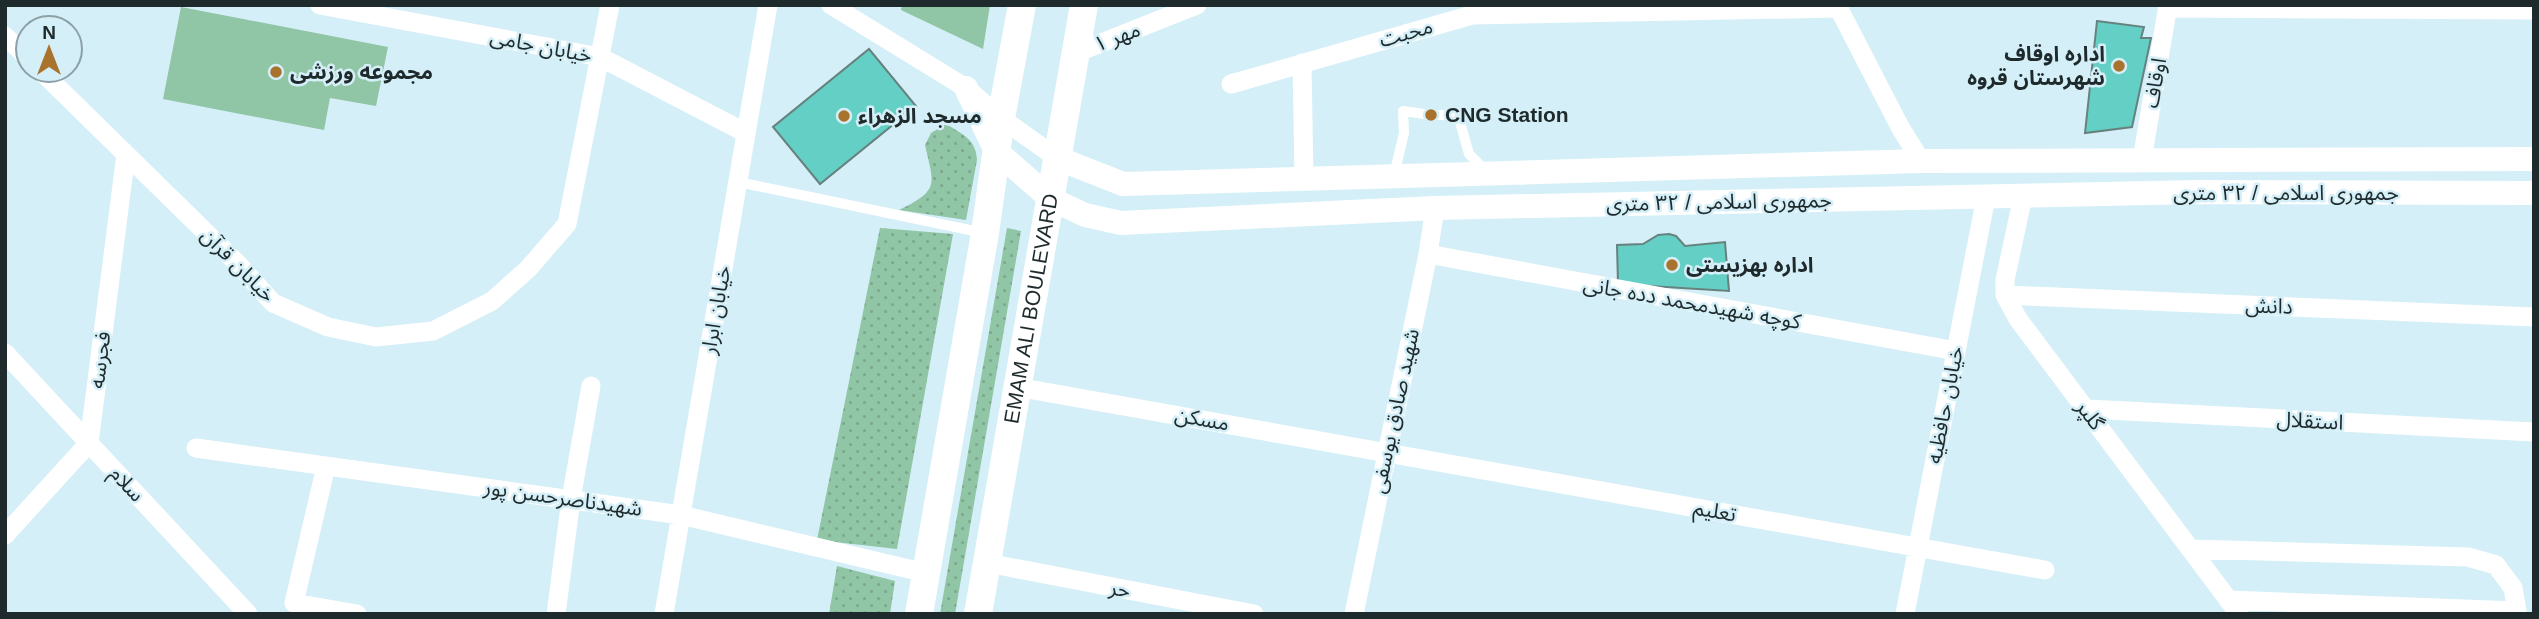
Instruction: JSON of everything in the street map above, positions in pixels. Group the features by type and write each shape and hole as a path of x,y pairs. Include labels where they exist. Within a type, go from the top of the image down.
{"main road":[{"path":"919,614 1022,5"},
{"name":"EMAM ALI BOULEVARD","path":"978,614 1084,5"}],"street":[{"name":"خیابان جامی","path":"320,5 600,57 746,133"},
{"name":"خیابان قرآن","path":"54,84 273,303 328,327 376,337 433,331 492,301 528,269 567,224 610,5"},
{"name":"خیابان ابرار","path":"664,614 768,5"},
{"path":"831,5 966,88 1001,118 1057,158"},
{"name":"مهر ۱","path":"1076,53 1197,5"},
{"path":"2168,6 2534,10"},
{"name":"اوقاف","path":"2142,160 2168,6"},
{"path":"1838,7 1900,127 1921,161"},
{"name":"محبت","path":"1231,84 1472,15 1838,7"},
{"path":"1302,63 1304,179"},
{"name":"جمهوری اسلامی / ۳۲ متری","path":"966,88 996,151 1051,199 1085,215 1121,223 1435,208 2197,192 2534,193"},
{"name":"فجرسه","path":"89,443 126,154"},
{"name":"جمهوری اسلامی / ۳۲ متری","path":"1057,158 1123,184 1921,161 2534,159"},
{"path":"2196,160 2197,192"},
{"path":"2005,295 2005,280 2023,196"},
{"name":"خیابان حافظیه","path":"1905,614 1986,197"},
{"name":"شهید صادق یوسفی","path":"1354,614 1428,254 1435,208"},
{"name":"کوچه شهیدمحمد دده جانی","path":"1428,254 1956,351"},
{"name":"دانش","path":"2005,295 2534,317"},
{"name":"گلپر","path":"2005,295 2018,319 2234,607"},
{"name":"سلام","path":"5,353 248,614"},
{"path":"556,614 571,499 591,386"},
{"name":"مسکن","path":"1017,387 1386,452"},
{"name":"استقلال","path":"2087,409 2534,432"},
{"path":"5,535 89,443"},
{"name":"شهیدناصرحسن پور","path":"196,448 681,514 926,573"},
{"name":"تعلیم","path":"1386,452 2045,570"},
{"path":"326,466 294,603 357,614"},
{"path":"2190,549 2468,557 2496,565 2514,588 2517,611 2234,607"},
{"name":"حر","path":"987,564 1254,614"}],"lane":[{"path":"1394,176 1404,133 1402,111 1458,115 1469,155 1488,173"},
{"path":"738,182 985,233"}],"green space":[{"path":"902,5 990,5 983,49 901,10"},
{"name":"مجموعه ورزشی","path":"181,7 388,47 376,106 330,98 324,130 163,99"},
{"path":"946,124 963,134 976,153 966,220 899,210 928,191 932,178 925,145 931,133"},
{"path":"880,228 953,234 897,549 817,540"},
{"path":"1007,228 1021,231 955,614 940,614"},
{"path":"837,566 895,581 890,614 829,614"}],"building":[{"name":"اداره اوقاف شهرستان قروه","path":"2097,21 2144,27 2141,38 2151,38 2132,127 2085,133"},
{"name":"مسجد الزهراء","path":"869,49 916,106 820,184 773,127"},
{"name":"اداره بهزیستی","path":"1658,235 1676,236 1685,246 1725,242 1729,291 1618,284 1617,245 1643,244"}],"place":[{"name":"اداره اوقاف شهرستان قروه","path":"2119,66"},
{"name":"مجموعه ورزشی","path":"276,72"},
{"name":"CNG Station","path":"1431,115"},
{"name":"مسجد الزهراء","path":"844,116"},
{"name":"اداره بهزیستی","path":"1672,265"}]}
